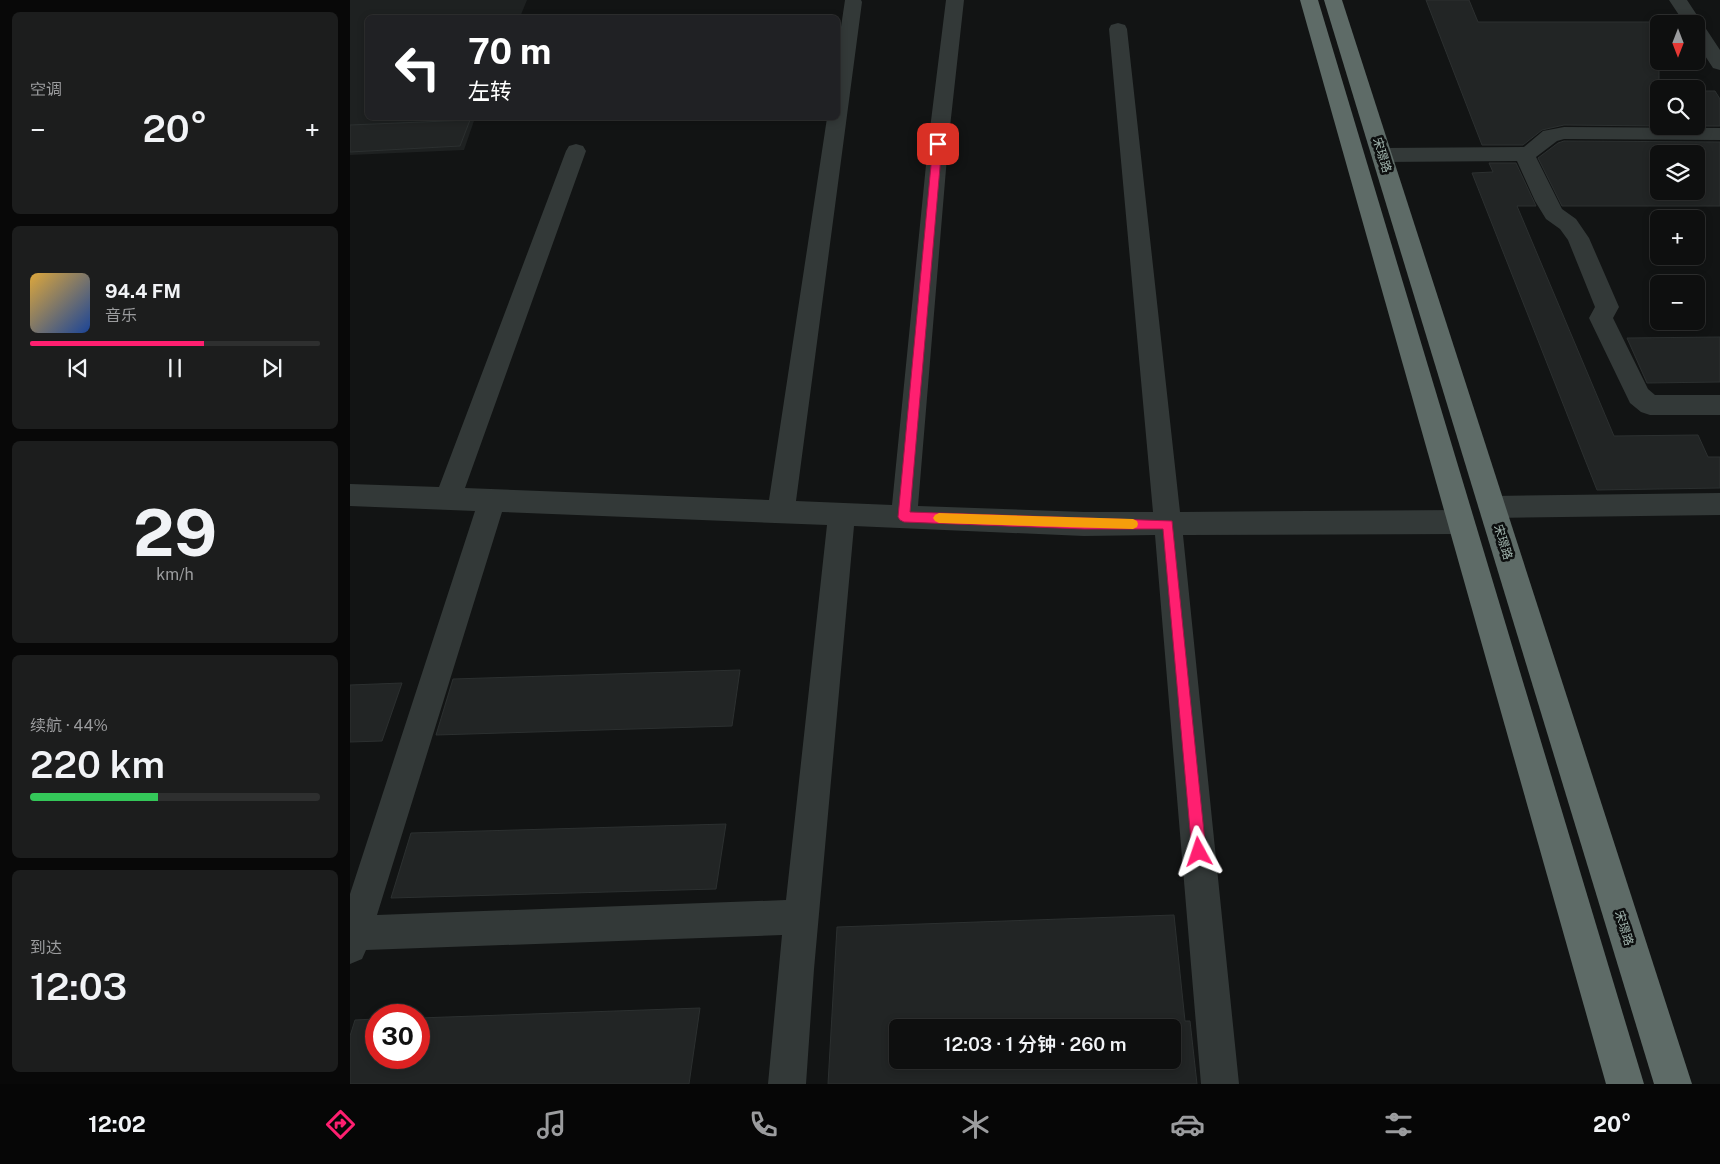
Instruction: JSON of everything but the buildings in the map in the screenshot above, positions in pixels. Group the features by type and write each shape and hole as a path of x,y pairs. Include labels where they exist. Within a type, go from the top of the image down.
{"highway":[{"path":"1309,0 1625,1084"},
{"name":"宋璟路","path":"1333,0 1673,1084"}],"street":[{"path":"904,517 938,144 955,0"},
{"path":"1678,0 1688,15"},
{"path":"840,98 853,2"},
{"path":"1118,29 1168,524 1220,1084"},
{"path":"1705,42 1720,64"},
{"path":"781,512 837,120"},
{"path":"1382,154 1524,154 1531,152 1550,136 1564,133 1720,134"},
{"path":"448,499 576,151"},
{"path":"1524,154 1554,214 1568,224 1578,238 1607,307 1601,318 1638,396 1650,405 1720,405"},
{"path":"350,495 1084,524 1460,522"},
{"path":"492,500 352,938 802,917"},
{"path":"1492,507 1720,504"},
{"path":"787,1084 842,514"}],"shaded area":[{"path":"350,0 527,0 521,15 365,15 365,120 474,120 464,150 350,155"}],"slow traffic":[{"path":"939,518 1084,524 1133,524"}],"route":[{"path":"938,144 904,517 1084,524 1168,524 1199,852"}]}
